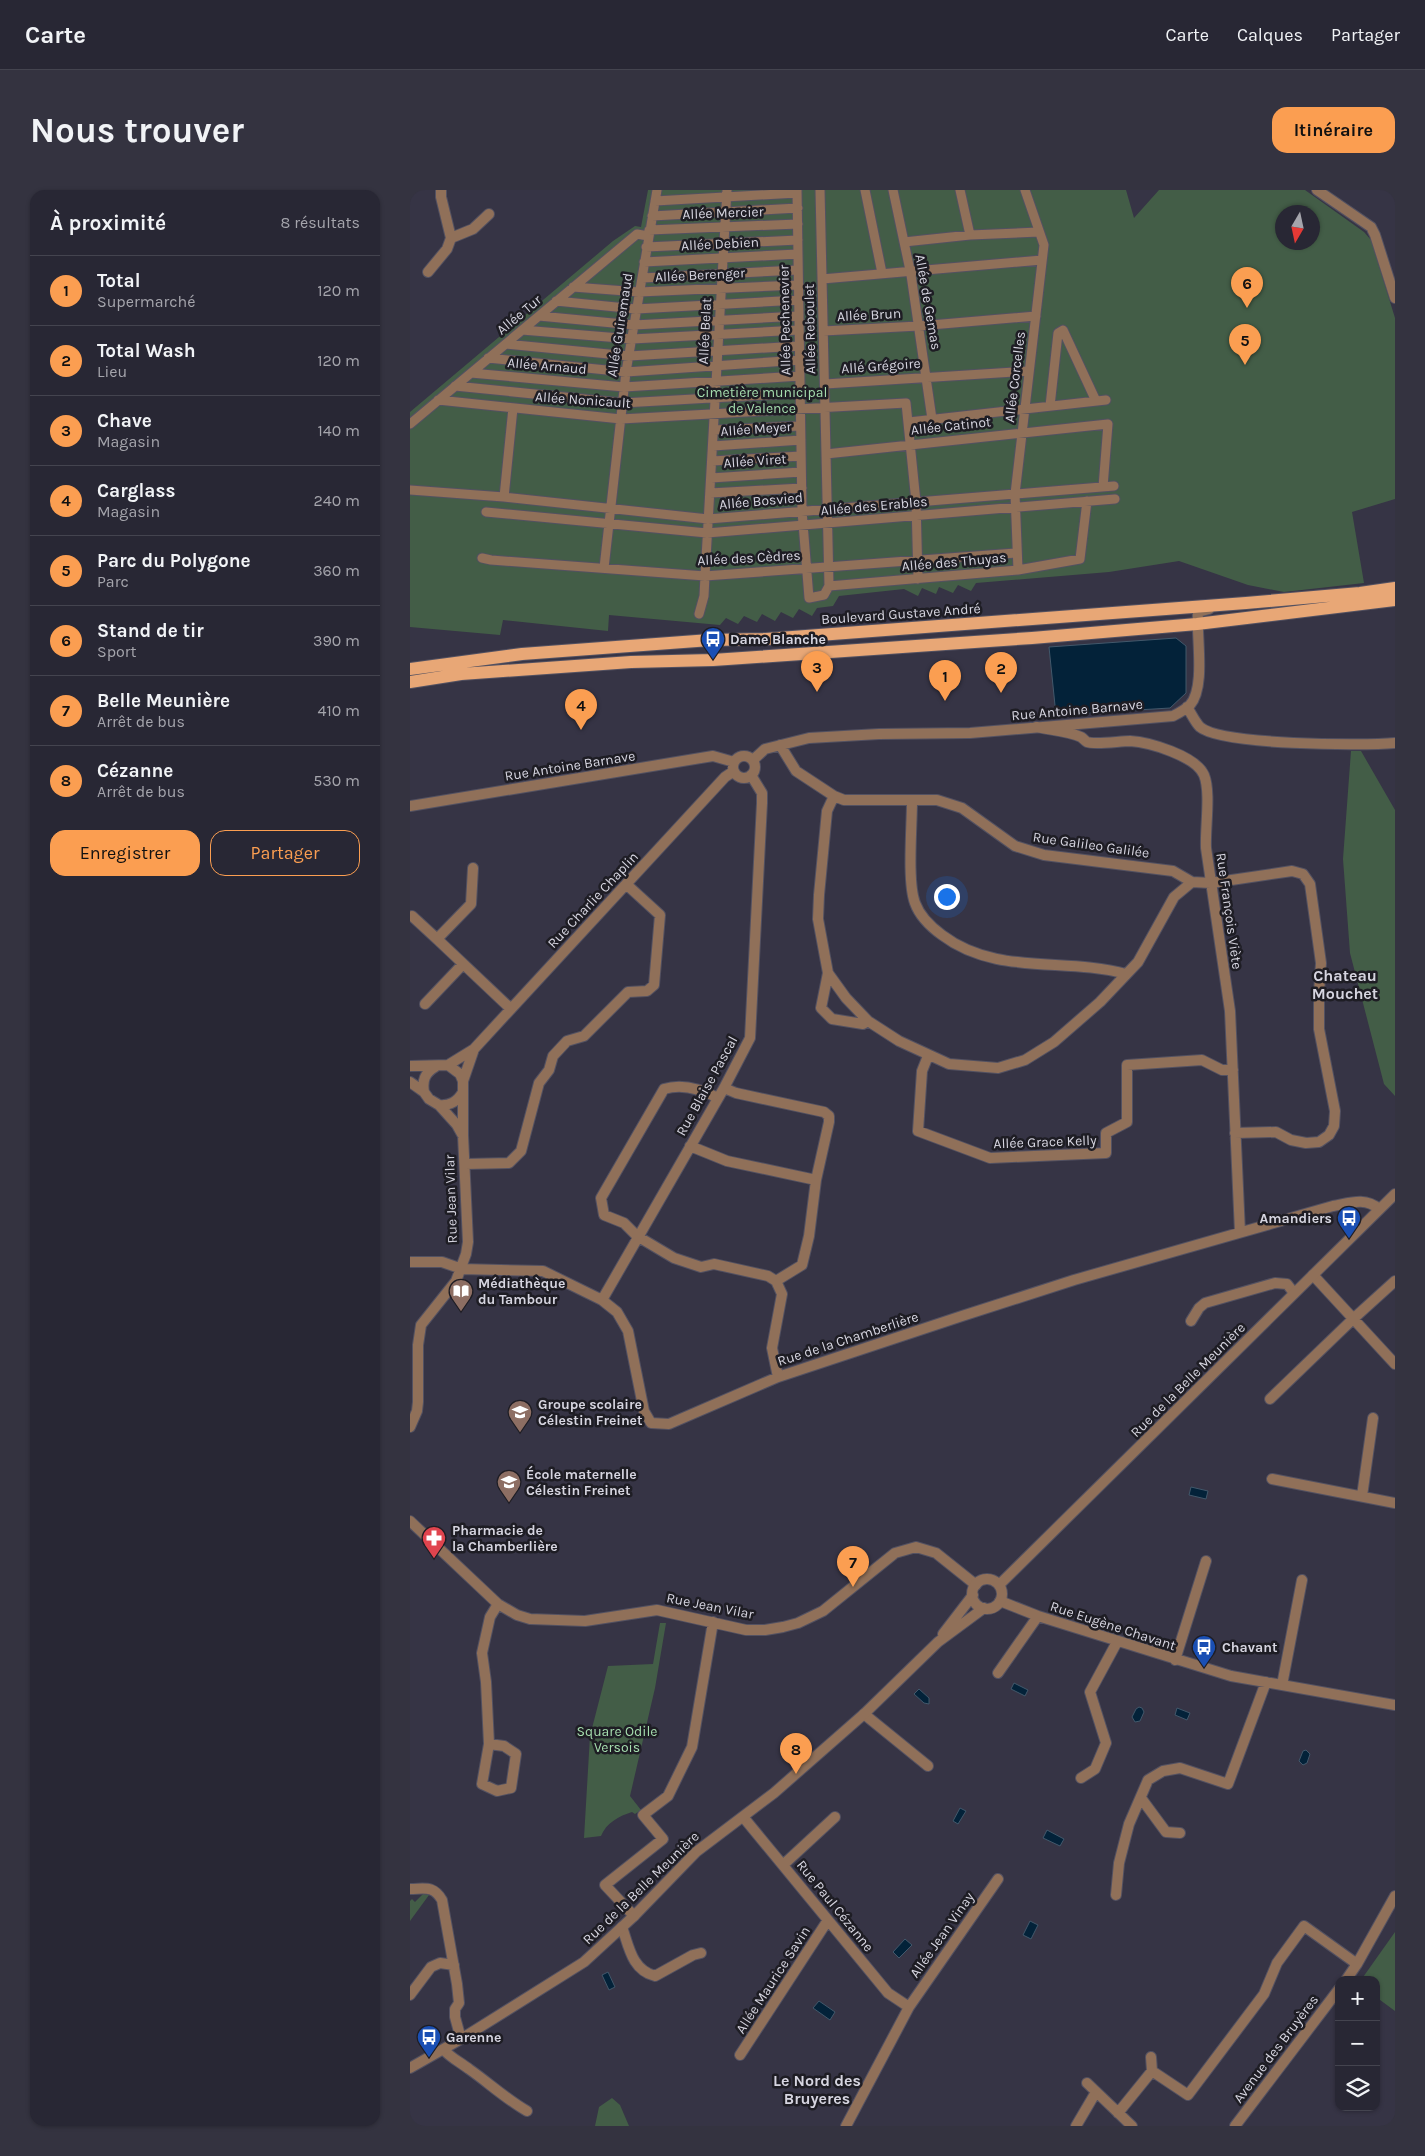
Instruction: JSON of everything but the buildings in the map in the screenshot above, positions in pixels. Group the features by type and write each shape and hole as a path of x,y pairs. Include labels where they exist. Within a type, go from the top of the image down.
{"main road":[{"name":"Boulevard Gustave André","path":"410,682 461,674 1032,638 1197,621 1369,597 1395,588"},
{"name":"Boulevard Gustave André","path":"410,669 532,653 710,640 775,638 1246,604 1369,597 1395,600"}],"street":[{"path":"428,272 447,249 451,238 441,190"},
{"name":"Allée Guiremaud","path":"604,568 626,372 657,190"},
{"name":"Allée Reboulet","path":"820,190 829,586"},
{"path":"865,190 882,273"},
{"name":"Allée de Gemas","path":"892,190 904,242 919,326 932,419"},
{"path":"960,190 970,235"},
{"name":"Allée Corcelles","path":"1018,570 1015,494 1044,245 1025,190"},
{"path":"1317,190 1371,227 1395,298"},
{"path":"655,201 727,194 797,192"},
{"name":"Allée Pechenevier","path":"797,192 802,512 809,598 824,596 829,586"},
{"name":"Allée Belat","path":"699,614 704,596 727,194"},
{"path":"652,216 798,208"},
{"path":"451,238 473,229 489,214"},
{"name":"Allée Mercier","path":"649,233 798,224"},
{"path":"904,242 970,235 1039,232"},
{"name":"Allée Tur","path":"410,424 636,234 649,233"},
{"path":"646,247 798,240"},
{"name":"Allée Debien","path":"644,262 798,254"},
{"path":"822,279 1042,260"},
{"path":"642,278 798,270"},
{"name":"Allée Berenger","path":"573,287 639,292 798,285"},
{"path":"556,301 636,309 799,300"},
{"path":"539,316 634,324 799,316"},
{"name":"Allée Brun","path":"824,331 919,326 1036,316"},
{"path":"522,330 632,339 799,330"},
{"path":"918,579 916,561 916,502 909,422 1025,408 1050,406 1101,400 1064,330 1058,333 1050,406"},
{"path":"506,344 629,356 799,346"},
{"path":"488,358 626,372 800,360"},
{"name":"Allé Grégoire","path":"825,384 1029,371"},
{"name":"Allée Arnaud","path":"471,373 624,387 800,376"},
{"path":"455,386 622,403 800,393"},
{"name":"Allée Nonicault","path":"438,400 621,418 906,403 909,422"},
{"path":"504,497 513,408"},
{"name":"Allée Catinot","path":"826,454 1108,424 1103,487"},
{"path":"714,430 800,426"},
{"name":"Allée Meyer","path":"713,446 801,440"},
{"path":"712,461 801,456"},
{"name":"Allée Viret","path":"711,478 801,472"},
{"name":"Allée Bosvied","path":"410,490 504,497 610,510 708,519 1114,486"},
{"path":"710,493 802,488"},
{"name":"Allée des Erables","path":"486,512 707,533 1115,499"},
{"name":"Allée des Thuyas","path":"829,586 1018,570 1080,559 1087,501"},
{"name":"Allée des Cèdres","path":"482,558 705,576 1016,553"},
{"path":"1246,604 1204,609 1198,612 1198,684 1195,695 1187,707 1200,727 1220,734 1251,739 1362,746 1395,743"},
{"name":"Rue Antoine Barnave","path":"753,760 765,749 809,738 879,734 970,733 1173,716 1187,707"},
{"name":"Rue François Viète","path":"1036,727 1081,737 1087,742 1132,741 1157,746 1194,763 1203,772 1206,783 1205,826 1211,883 1230,1011 1240,1232"},
{"name":"Rue Galileo Galilée","path":"780,744 796,771 834,796 844,800 937,800 951,803 962,808 1015,846 1044,855 1172,871 1192,882"},
{"path":"746,755 753,760 755,768 750,775 742,778 737,775 734,766 740,756 746,755"},
{"name":"Rue Antoine Barnave","path":"410,806 712,756 734,766"},
{"name":"Rue Charlie Chaplin","path":"448,1065 474,1049 734,766"},
{"name":"Rue Blaise Pascal","path":"602,1300 637,1236 724,1088 750,1038 762,793 750,775"},
{"path":"834,796 827,811 819,895 819,927 828,973 821,1008 832,1019 864,1024 868,1021"},
{"path":"912,800 912,885 915,902 921,914 934,929 970,951 992,958 1016,963 1106,969 1126,974"},
{"path":"437,939 471,904 473,868"},
{"path":"828,973 846,998 868,1021 928,1056 962,1067 998,1068 1024,1060 1054,1042 1100,1002 1138,962 1174,897 1192,882 1211,883 1292,871 1303,874 1310,884 1322,963 1319,993 1319,1028 1335,1111 1334,1126 1329,1135 1319,1142 1306,1143 1291,1140 1276,1132 1235,1132"},
{"path":"465,1164 508,1163 521,1151 539,1083 549,1070 552,1056 567,1041 584,1036 628,992 647,991 654,985 660,915 626,884"},
{"path":"412,916 511,1009"},
{"path":"425,1004 463,964"},
{"name":"Rue Charlie Chaplin","path":"463,1081 474,1049"},
{"name":"Allée Grace Kelly","path":"928,1056 922,1071 918,1132 990,1158 1106,1153 1106,1133 1126,1122 1127,1065 1202,1060 1222,1070 1233,1070"},
{"path":"410,1066 448,1065 460,1074 463,1081"},
{"path":"424,1092 423,1086 426,1074 435,1066"},
{"name":"Rue Jean Vilar","path":"410,1427 417,1411 418,1402 418,1345 421,1325 448,1294 462,1269 468,1242 463,1135 463,1081"},
{"name":"Rue Jean Vilar","path":"410,1082 424,1092 429,1099 439,1105 457,1125 463,1135"},
{"path":"718,1098 699,1088 670,1087 664,1089 601,1198 604,1215 624,1223 637,1236 674,1258 701,1267 714,1264 768,1276 776,1281 782,1294 772,1348 778,1377"},
{"path":"724,1088 736,1093 824,1112 829,1116 816,1180 809,1236 802,1265 776,1281"},
{"path":"439,1105 450,1104 456,1101 463,1092"},
{"path":"690,1146 727,1161 816,1180"},
{"name":"Rue de la Belle Meunière","path":"999,1585 1395,1194"},
{"name":"Rue de la Chamberlière","path":"410,1262 442,1262 462,1269 543,1270 602,1300 617,1312 628,1331 644,1411 651,1423 669,1424 778,1377 1074,1280 1333,1206 1362,1200 1370,1202 1379,1209"},
{"path":"1313,1275 1395,1364"},
{"path":"1270,1399 1353,1319 1395,1282"},
{"path":"1191,1320 1205,1303 1275,1283 1287,1284 1294,1293"},
{"path":"1362,1496 1373,1418"},
{"path":"1272,1479 1395,1502"},
{"name":"Rue Jean Vilar","path":"410,1521 498,1604 517,1615 530,1619 585,1621 657,1610 746,1630 765,1630 798,1623 823,1611 895,1553 916,1547 936,1553 974,1590"},
{"path":"1175,1660 1206,1561"},
{"path":"988,1579 999,1585 1002,1596 1000,1601 990,1608 984,1608 974,1601 974,1590 981,1580 988,1579"},
{"path":"1282,1685 1302,1580"},
{"name":"Rue de la Belle Meunière","path":"938,1642 974,1590"},
{"name":"Rue Eugène Chavant","path":"1000,1601 1038,1616 1117,1642 1231,1676 1395,1705"},
{"path":"488,1744 504,1746 516,1754 510,1788 497,1792 482,1784 488,1744 486,1682 482,1653 490,1617 498,1604"},
{"name":"Rue de la Belle Meunière","path":"410,2068 444,2050 584,1962 634,1916 696,1852 744,1818 864,1714 938,1642 984,1608"},
{"path":"998,1673 1038,1616"},
{"path":"634,1916 605,1885 663,1839 643,1814 668,1796 692,1747 713,1622"},
{"path":"1081,1778 1095,1770 1106,1743 1090,1692 1117,1642"},
{"path":"1116,1895 1119,1863 1128,1824 1148,1780 1163,1771 1180,1768 1228,1784 1266,1682"},
{"path":"864,1714 928,1766"},
{"path":"1141,1798 1166,1832 1180,1834"},
{"name":"Rue Paul Cézanne","path":"744,1818 888,1993 909,2006"},
{"path":"783,1865 834,1818"},
{"name":"Allée Jean Vinay","path":"846,2126 909,2006 998,1879"},
{"path":"410,1889 431,1889 437,1892 442,1900 459,2003 455,2009 455,2018 462,2039"},
{"path":"1349,1976 1395,1896"},
{"name":"Allée Maurice Savin","path":"740,2055 828,1920"},
{"path":"1152,2071 1188,2095 1264,1994 1277,1963 1304,1926 1357,1964"},
{"path":"622,1927 635,1964 645,1973 655,1976 693,1955 701,1953"},
{"path":"410,1996 431,1967 440,1963 454,1965"},
{"name":"Avenue des Bruyères","path":"1235,2126 1335,1994"},
{"path":"444,2050 509,2101 527,2111"},
{"path":"1118,2113 1152,2071 1150,2056"},
{"path":"1087,2083 1132,2126"},
{"path":"1076,2126 1096,2092"}],"green space":[{"name":"Cimetière municipal de Valence","path":"648,190 1126,190 1134,218 1159,190 1305,190 1364,232 1371,240 1395,318 1395,499 1352,512 1364,583 1284,592 1248,585 1179,561 1109,572 976,583 971,591 958,585 953,593 939,587 936,594 922,588 918,596 904,589 839,596 833,606 817,608 812,616 799,609 793,618 781,612 775,621 762,614 757,622 744,616 738,624 726,618 720,625 609,615 608,631 503,620 500,635 410,627 410,412 613,241 635,226 641,227"},
{"path":"1351,751 1361,751 1395,810 1395,1096 1384,1084 1350,953 1343,859"},
{"name":"Square Odile Versois","path":"660,1623 666,1623 655,1688 630,1796 641,1810 635,1814 632,1812 613,1821 606,1827 601,1836 584,1838 590,1736 608,1666 653,1664"},
{"path":"423,1894 429,1895 410,1921 410,1901 412,1899 415,1902"},
{"path":"1395,1932 1395,2011 1380,2000 1380,1976 1364,1976"},
{"path":"612,2098 620,2105 629,2126 595,2126 599,2107"}],"water":[{"path":"1176,638 1186,646 1186,693 1170,708 1056,715 1049,647"},
{"path":"1191,1487 1208,1491 1206,1499 1189,1495"},
{"path":"1014,1683 1028,1690 1025,1696 1011,1689"},
{"path":"919,1689 929,1698 929,1704 924,1703 914,1694"},
{"path":"1139,1707 1144,1712 1140,1721 1135,1722 1132,1717"},
{"path":"1177,1708 1190,1713 1187,1720 1175,1715"},
{"path":"1306,1750 1310,1754 1307,1763 1303,1765 1299,1761 1303,1751"},
{"path":"960,1808 966,1811 958,1824 953,1821"},
{"path":"1047,1830 1064,1839 1060,1846 1043,1838"},
{"path":"1030,1921 1038,1925 1031,1939 1023,1935"},
{"path":"905,1939 912,1945 899,1958 893,1952"},
{"path":"608,1972 615,1987 609,1990 602,1975"},
{"path":"819,2001 835,2012 830,2020 813,2008"}],"place":[{"name":"Stand de tir","path":"1247,308"},
{"name":"Parc du Polygone","path":"1245,365"},
{"name":"Dame Blanche","path":"713,660"},
{"name":"Chave","path":"817,692"},
{"name":"Total Wash","path":"1001,693"},
{"name":"Total","path":"945,701"},
{"name":"Carglass","path":"581,730"},
{"name":"Amandiers","path":"1349,1239"},
{"name":"Médiathèque du Tambour","path":"461,1312"},
{"name":"Groupe scolaire Célestin Freinet","path":"520,1433"},
{"name":"École maternelle Célestin Freinet","path":"509,1503"},
{"name":"Pharmacie de la Chamberlière","path":"434,1559"},
{"name":"Belle Meunière","path":"853,1587"},
{"name":"Chavant","path":"1204,1668"},
{"name":"Cézanne","path":"796,1774"},
{"name":"Garenne","path":"429,2058"}],"district":[{"name":"Chateau Mouchet","path":"1345,984"},
{"name":"Le Nord des Bruyeres","path":"817,2089"}]}
